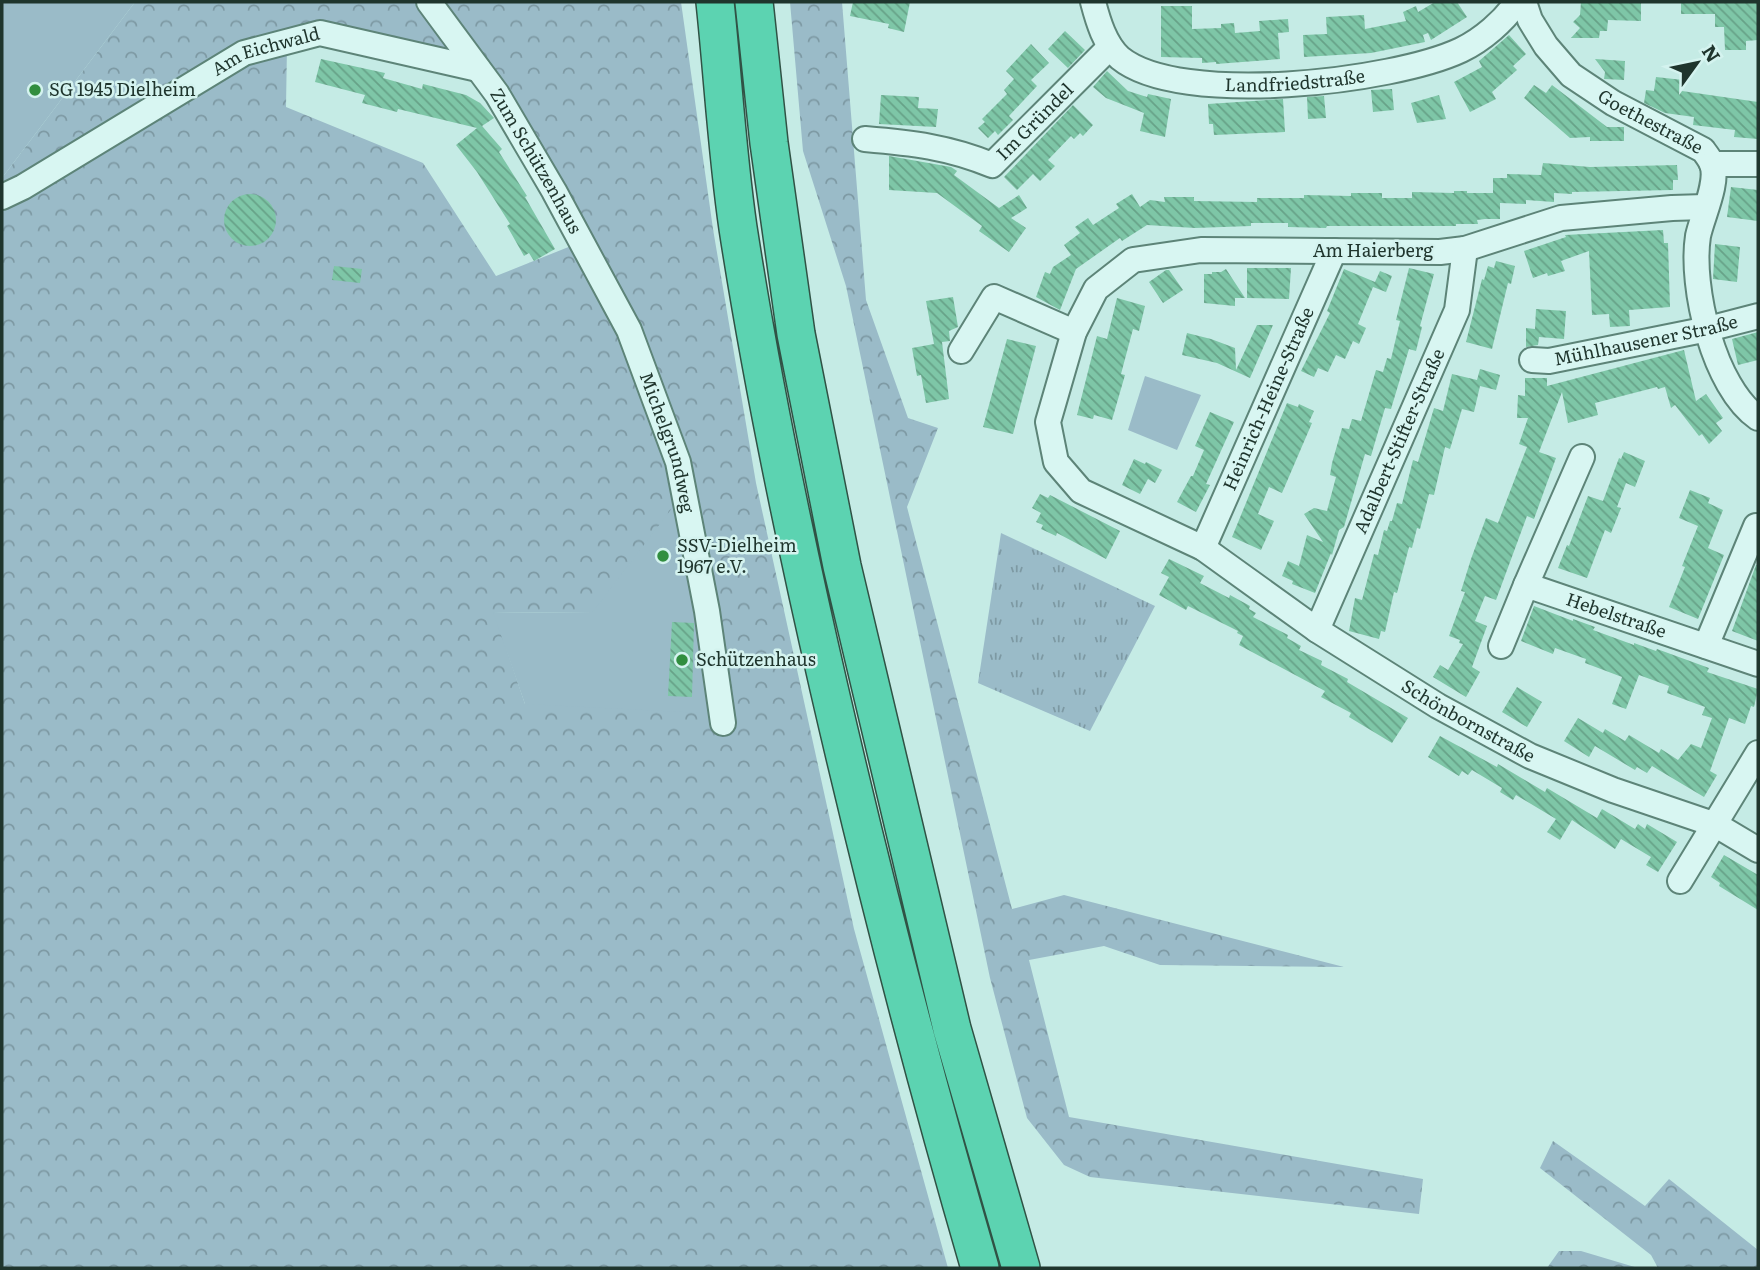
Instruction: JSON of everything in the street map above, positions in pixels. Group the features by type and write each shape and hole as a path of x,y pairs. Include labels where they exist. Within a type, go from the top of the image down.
{"highway":[{"path":"715,2 738,227 776,446 799,558 867,855 914,1036 980,1268"},
{"path":"754,2 769,143 794,320 839,553 952,1029 1021,1268"}],"street":[{"name":"Zum Schützenhaus","path":"429,2 497,94 554,191 629,330"},
{"path":"1093,2 1110,47"},
{"name":"Landfriedstraße","path":"1110,47 1121,59 1159,78 1193,84 1253,85 1346,80 1387,72 1462,49 1495,26 1517,2"},
{"name":"Goethestraße","path":"1524,2 1535,29 1571,75 1613,103 1703,150 1712,164 1714,177 1698,238 1696,272 1701,310 1726,381 1758,418"},
{"name":"Am Eichwald","path":"2,197 23,187 244,53 320,33 478,69"},
{"name":"Im Gründel","path":"865,139 913,143 958,151 992,165 1110,47"},
{"path":"1712,164 1758,164"},
{"name":"Am Haierberg","path":"1203,548 1081,491 1056,462 1048,422 1074,332 1096,289 1133,260 1201,250 1440,252 1465,249 1561,218 1705,207"},
{"name":"Adalbert-Stifter-Straße","path":"1317,630 1457,310 1465,249"},
{"name":"Heinrich-Heine-Straße","path":"1203,548 1334,251"},
{"path":"961,351 994,297 1074,332"},
{"name":"Mühlhausener Straße","path":"1532,360 1549,361 1708,330 1758,316"},
{"name":"Michelgrundweg","path":"629,330 678,462 707,611 723,723"},
{"path":"1501,646 1525,584 1582,457"},
{"path":"1706,646 1756,526"},
{"name":"Schönbornstraße","path":"1203,548 1317,630 1438,706 1530,756 1614,790 1716,825 1758,850"},
{"name":"Hebelstraße","path":"1525,584 1758,664"},
{"path":"1680,881 1758,753"}],"green space":[{"name":"SG 1945 Dielheim","path":"2,2 135,2 2,178"},
{"path":"135,2 416,2 458,50 309,24 287,46 286,107 423,163 496,276 581,242 546,154 481,50 445,2 681,2 713,229 756,483 854,929 948,1268 2,1268 2,178","holes":["679,500 525,704 494,612 593,613"]},
{"path":"790,2 842,2 866,300 908,418 938,428 907,507 1012,909 1064,895 1344,967 1160,965 1104,946 1029,960 1069,1117 1423,1179 1419,1214 1090,1177 1064,1165 1027,1118 990,978 846,286 803,151"},
{"path":"1145,376 1201,395 1177,450 1128,430"},
{"name":"SSV-Dielheim 1967 e.V.","path":"679,499 722,714 525,704 493,612 592,613"},
{"path":"1001,533 1155,606 1090,731 978,683"},
{"path":"1553,1141 1645,1206 1669,1179 1758,1250 1758,1268 1658,1268 1651,1255 1540,1168"},
{"path":"1559,1251 1581,1251 1638,1268 1547,1268"}],"building":[{"path":"853,2 910,2 904,32 888,28 889,24 850,16"},
{"path":"1435,2 1457,2 1467,17 1431,40 1428,33 1423,35 1425,42 1371,53 1304,57 1303,35 1327,34 1326,17 1364,15 1365,29 1406,21 1403,12 1416,6 1418,12"},
{"path":"1581,2 1641,2 1641,21 1608,20 1607,31 1600,31 1599,38 1571,38 1580,28 1573,22 1580,15"},
{"path":"1681,2 1758,2 1758,40 1746,41 1746,50 1725,50 1724,27 1715,27 1715,14 1681,14"},
{"path":"1161,6 1192,6 1192,29 1221,28 1221,24 1234,23 1235,33 1260,31 1259,21 1288,19 1289,32 1278,33 1280,59 1216,64 1202,63 1202,58 1161,57"},
{"path":"1065,31 1085,50 1068,68 1048,49"},
{"path":"1509,35 1526,54 1513,66 1517,70 1492,92 1496,99 1470,112 1454,82 1482,67 1479,61"},
{"path":"1031,44 1049,63 1031,80 1037,86 1009,116 1013,120 998,135 995,131 988,138 978,128 985,122 982,119 1007,94 1004,90 1014,79 1006,71"},
{"path":"321,59 385,73 383,78 422,89 423,84 466,95 480,103 494,118 482,126 502,149 499,152 527,196 525,197 555,249 534,261 529,253 524,256 507,226 510,224 477,172 456,145 477,128 362,103 365,95 315,82"},
{"path":"1595,59 1625,61 1624,80 1604,79 1605,72"},
{"path":"1107,71 1128,91 1147,97 1148,94 1171,99 1165,137 1140,131 1144,113 1106,98 1093,87"},
{"path":"1656,77 1683,80 1682,91 1758,102 1758,139 1734,137 1735,130 1693,125 1694,117 1665,113 1644,103 1646,90 1654,91"},
{"path":"1534,85 1546,93 1552,85 1607,127 1624,127 1624,141 1590,141 1590,137 1570,138 1524,98"},
{"path":"1392,89 1394,110 1373,112 1371,90"},
{"path":"881,95 919,97 918,108 938,109 936,127 879,124"},
{"path":"1439,95 1446,119 1417,123 1411,103"},
{"path":"1324,96 1326,118 1308,119 1307,97"},
{"path":"1283,99 1285,132 1214,135 1213,124 1209,124 1208,104"},
{"path":"1073,105 1093,125 1083,136 1080,133 1074,139 1071,136 1048,160 1055,166 1040,181 1033,174 1017,190 1004,177"},
{"path":"889,156 951,167 957,171 954,175 999,208 1019,195 1027,208 1011,218 1026,228 1009,252 979,231 982,226 937,193 889,190"},
{"path":"1543,163 1590,167 1677,165 1678,180 1673,180 1673,190 1554,193 1554,202 1526,200 1526,204 1500,203 1500,219 1477,220 1478,224 1456,226 1326,228 1288,227 1288,223 1251,223 1251,226 1195,228 1147,225 1122,241 1120,238 1076,269 1060,310 1036,297 1045,272 1050,274 1053,267 1071,255 1064,245 1080,233 1075,227 1088,218 1093,225 1119,208 1116,204 1132,194 1140,207 1150,200 1165,202 1164,197 1194,197 1194,201 1257,202 1257,198 1351,196 1351,193 1382,193 1382,198 1412,198 1412,192 1493,193 1493,178 1507,178 1507,174 1541,175"},
{"path":"1731,187 1758,190 1758,221 1727,217"},
{"path":"250,194 260,196 268,202 274,210 274,230 268,238 260,244 250,246 240,244 232,238 226,230 224,220 226,210 232,202 240,196"},
{"path":"1663,230 1664,243 1668,243 1670,307 1629,310 1630,326 1610,327 1609,314 1592,315 1589,251 1561,261 1565,271 1533,278 1524,251 1566,237 1565,235"},
{"path":"1715,244 1740,247 1737,282 1713,279"},
{"path":"1496,261 1515,266 1511,284 1508,283 1492,349 1466,342 1482,279 1484,280 1488,266 1494,268"},
{"path":"334,266 362,269 360,283 332,280"},
{"path":"1247,268 1291,268 1289,299 1247,298"},
{"path":"1409,268 1434,274 1416,351 1409,349 1391,409 1385,408 1371,456 1365,454 1344,527 1339,530 1332,555 1331,553 1315,593 1292,584 1293,581 1282,576 1288,561 1299,566 1307,535 1323,542 1304,514 1314,508 1327,511 1336,477 1330,475 1332,463 1342,428 1349,429 1352,419 1361,421 1376,370 1383,372 1387,358 1391,359 1400,321 1396,320"},
{"path":"1226,269 1245,298 1235,298 1235,306 1204,303 1204,274"},
{"path":"1344,269 1375,282 1380,271 1392,276 1386,292 1373,287 1358,324 1366,328 1359,344 1353,341 1345,359 1336,355 1328,372 1318,368 1314,377 1301,371 1330,313 1327,311"},
{"path":"1169,270 1183,290 1163,303 1149,282"},
{"path":"953,297 958,327 949,331 950,341 942,342 949,399 926,403 912,348 934,344 926,301"},
{"path":"1117,298 1145,306 1139,331 1133,329 1121,374 1125,375 1112,420 1094,415 1093,419 1077,415 1097,336 1107,339"},
{"path":"1536,309 1566,311 1564,339 1539,337 1538,345 1526,347 1526,328 1535,329"},
{"path":"1257,325 1273,325 1250,378 1217,363 1182,355 1187,333 1211,339 1235,348 1236,370"},
{"path":"1758,332 1758,360 1738,365 1732,339"},
{"path":"1007,339 1036,346 1013,434 983,427"},
{"path":"1684,350 1696,401 1706,394 1723,418 1716,423 1722,431 1709,444 1702,434 1699,436 1675,405 1671,408 1665,387 1595,403 1598,415 1568,423 1562,392 1539,452 1556,458 1534,519 1527,516 1496,600 1485,596 1475,621 1487,626 1472,667 1480,672 1466,697 1433,677 1440,665 1448,670 1463,644 1449,636 1465,592 1461,591 1471,559 1486,518 1498,523 1527,447 1519,444 1528,418 1517,418 1518,395 1525,396 1525,378 1547,378 1547,386"},
{"path":"1480,369 1500,375 1496,390 1480,386 1474,412 1462,409 1450,449 1445,447 1434,495 1429,494 1420,529 1417,528 1412,548 1409,547 1397,593 1394,592 1385,632 1381,631 1379,639 1349,631 1355,598 1362,600 1374,554 1378,555 1384,530 1387,531 1392,521 1397,503 1402,504 1413,460 1418,462 1434,408 1443,411 1452,374 1477,380"},
{"path":"1287,403 1298,407 1299,404 1314,411 1309,422 1312,423 1282,493 1269,487 1258,514 1274,521 1261,550 1232,537"},
{"path":"1210,412 1234,422 1206,484 1210,485 1196,512 1177,502 1193,476 1204,450 1195,446"},
{"path":"1624,452 1645,461 1635,487 1626,483 1617,507 1621,508 1611,533 1605,530 1587,578 1558,568 1588,496 1603,501 1619,458 1621,459"},
{"path":"1134,459 1162,470 1155,483 1148,479 1140,494 1122,485"},
{"path":"1690,490 1710,498 1708,503 1723,510 1708,548 1724,555 1698,619 1669,607 1698,526 1679,518"},
{"path":"1040,494 1048,498 1050,495 1120,531 1106,559 1057,533 1056,536 1041,529 1043,525 1036,522 1041,513 1032,508"},
{"path":"1169,559 1204,576 1200,583 1250,606 1249,609 1256,613 1253,617 1288,635 1287,638 1301,646 1299,650 1322,661 1321,665 1408,718 1392,743 1349,717 1351,713 1321,697 1325,691 1239,645 1243,636 1237,633 1238,631 1188,606 1186,610 1159,595 1169,577 1161,573"},
{"path":"1758,565 1758,641 1732,631"},
{"path":"1534,606 1595,627 1593,630 1634,645 1656,651 1657,649 1709,668 1707,672 1758,689 1754,707 1751,706 1745,724 1729,718 1710,771 1717,775 1704,797 1652,766 1647,773 1637,767 1635,770 1595,746 1589,757 1564,741 1578,718 1603,733 1605,729 1625,741 1629,735 1659,753 1661,749 1678,760 1691,744 1701,748 1712,718 1702,715 1705,707 1667,693 1669,686 1639,675 1626,709 1612,704 1622,677 1585,663 1586,659 1555,648 1553,654 1521,641"},
{"name":"Schützenhaus","path":"672,622 694,623 692,697 668,696"},
{"path":"1517,687 1542,702 1527,727 1502,712"},
{"path":"1440,736 1497,767 1498,764 1545,792 1547,788 1597,818 1602,809 1635,829 1638,824 1645,829 1647,824 1677,842 1658,872 1646,865 1651,857 1621,839 1615,849 1572,820 1560,840 1547,832 1556,819 1516,795 1513,800 1500,792 1502,788 1472,770 1468,775 1462,771 1459,776 1428,757"},
{"path":"1724,855 1758,875 1758,910 1719,886 1720,883 1711,877"}],"place":[{"name":"SG 1945 Dielheim","path":"35,90"},
{"name":"SSV-Dielheim 1967 e.V.","path":"663,556"},
{"name":"Schützenhaus","path":"682,660"}]}
